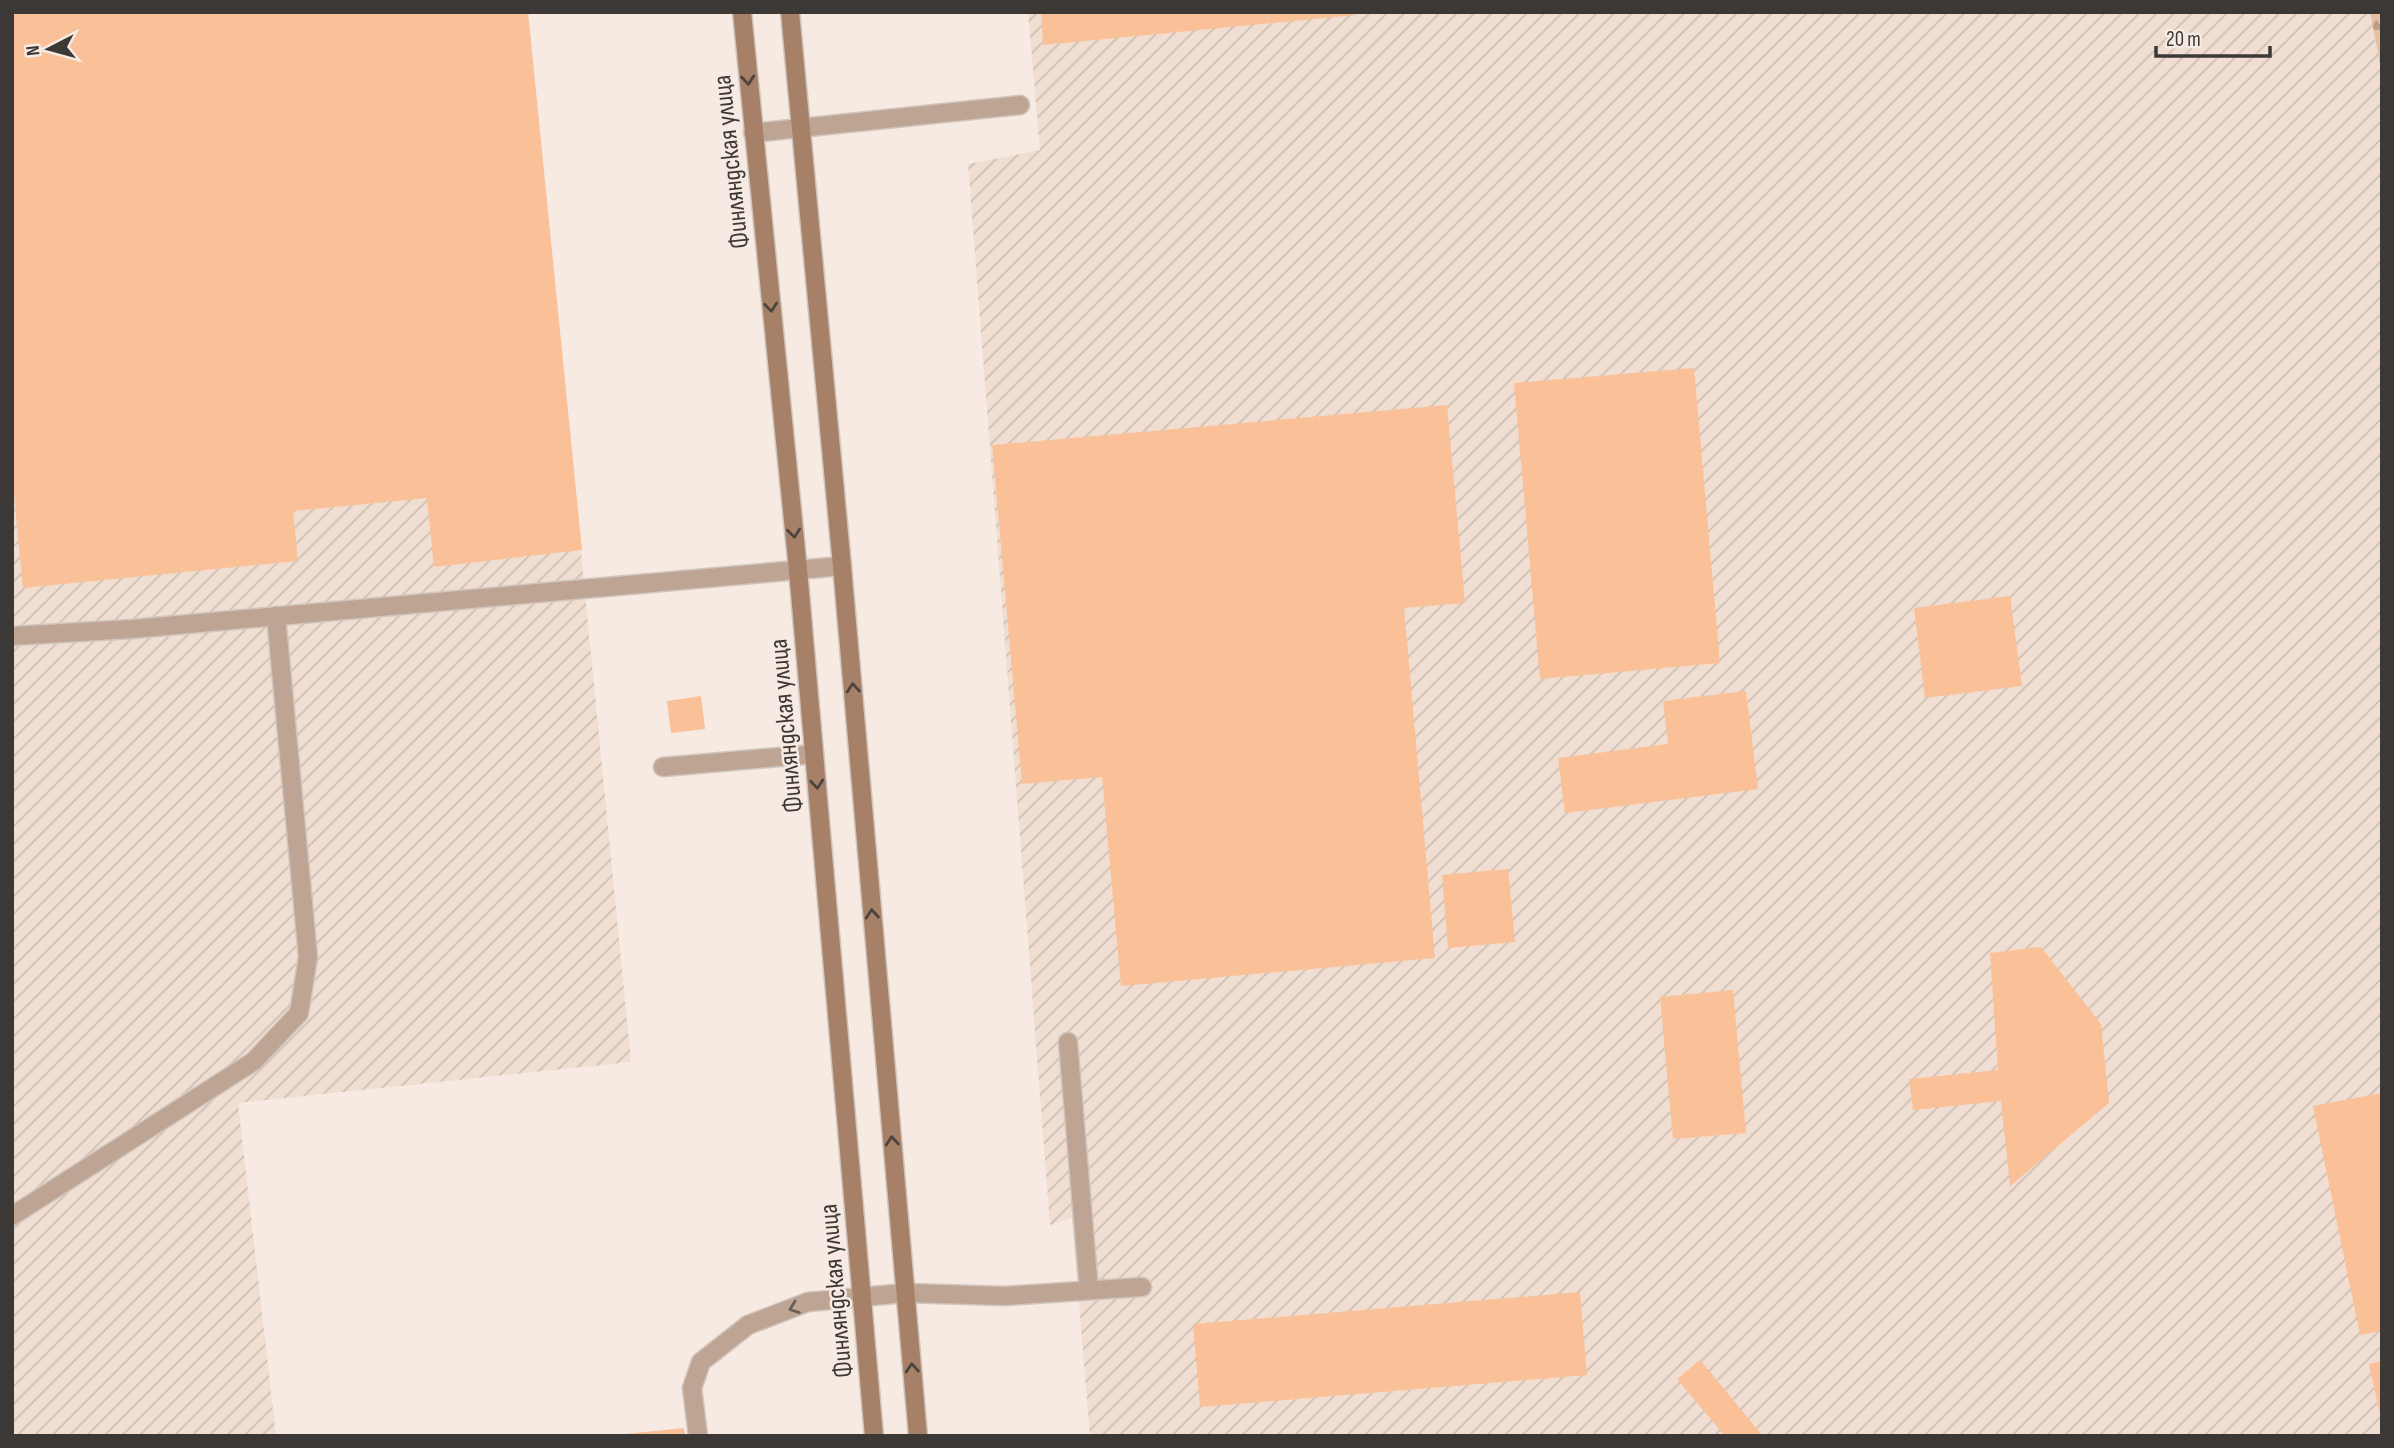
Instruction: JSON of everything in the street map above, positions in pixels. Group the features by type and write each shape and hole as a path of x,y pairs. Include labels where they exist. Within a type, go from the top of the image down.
{"street":[{"name":"Финляндская улица","path":"742,12 798,570 874,1436"},
{"path":"790,12 842,566 918,1436"}],"lane":[{"path":"753,133 1020,105"},
{"path":"12,636 276,617 842,566"},
{"path":"12,1216 254,1061 299,1013 309,957 276,617"},
{"path":"663,767 814,754"},
{"path":"1068,1042 1089,1290"},
{"path":"698,1436 692,1388 701,1362 748,1325 808,1302 905,1293 1005,1296 1142,1287"}],"shaded area":[{"path":"12,12 528,12 631,1062 238,1103 276,1436 12,1436"},
{"path":"1028,12 2370,12 2382,74 2382,1436 1090,1436 1072,1218 1050,1225 968,164 1040,150"}],"green space":[{"path":"2370,12 2382,12 2382,74"}],"building":[{"path":"12,12 528,12 582,550 434,567 427,498 293,511 298,561 23,588 12,475"},
{"path":"1041,12 1355,12 1356,15 1043,45"},
{"path":"1694,368 1720,663 1540,679 1514,383"},
{"path":"1447,405 1465,603 1404,608 1435,958 1121,986 1102,777 1022,784 992,445"},
{"path":"2010,596 2022,686 1925,698 1914,608"},
{"path":"1746,691 1758,789 1565,813 1558,758 1668,744 1663,701"},
{"path":"701,696 705,729 671,733 667,701"},
{"path":"1508,869 1515,942 1448,948 1442,875"},
{"path":"2041,947 2101,1024 2109,1103 2010,1186 2001,1101 1913,1110 1909,1079 1998,1070 1990,953"},
{"path":"1733,990 1746,1133 1673,1139 1660,997"},
{"path":"2382,1093 2382,1331 2360,1335 2313,1106"},
{"path":"1580,1292 1587,1375 1200,1407 1193,1324"},
{"path":"1700,1360 1763,1436 1725,1436 1677,1379"},
{"path":"2382,1361 2382,1419 2381,1419 2369,1364"},
{"path":"684,1428 685,1436 625,1436 625,1434"}]}
